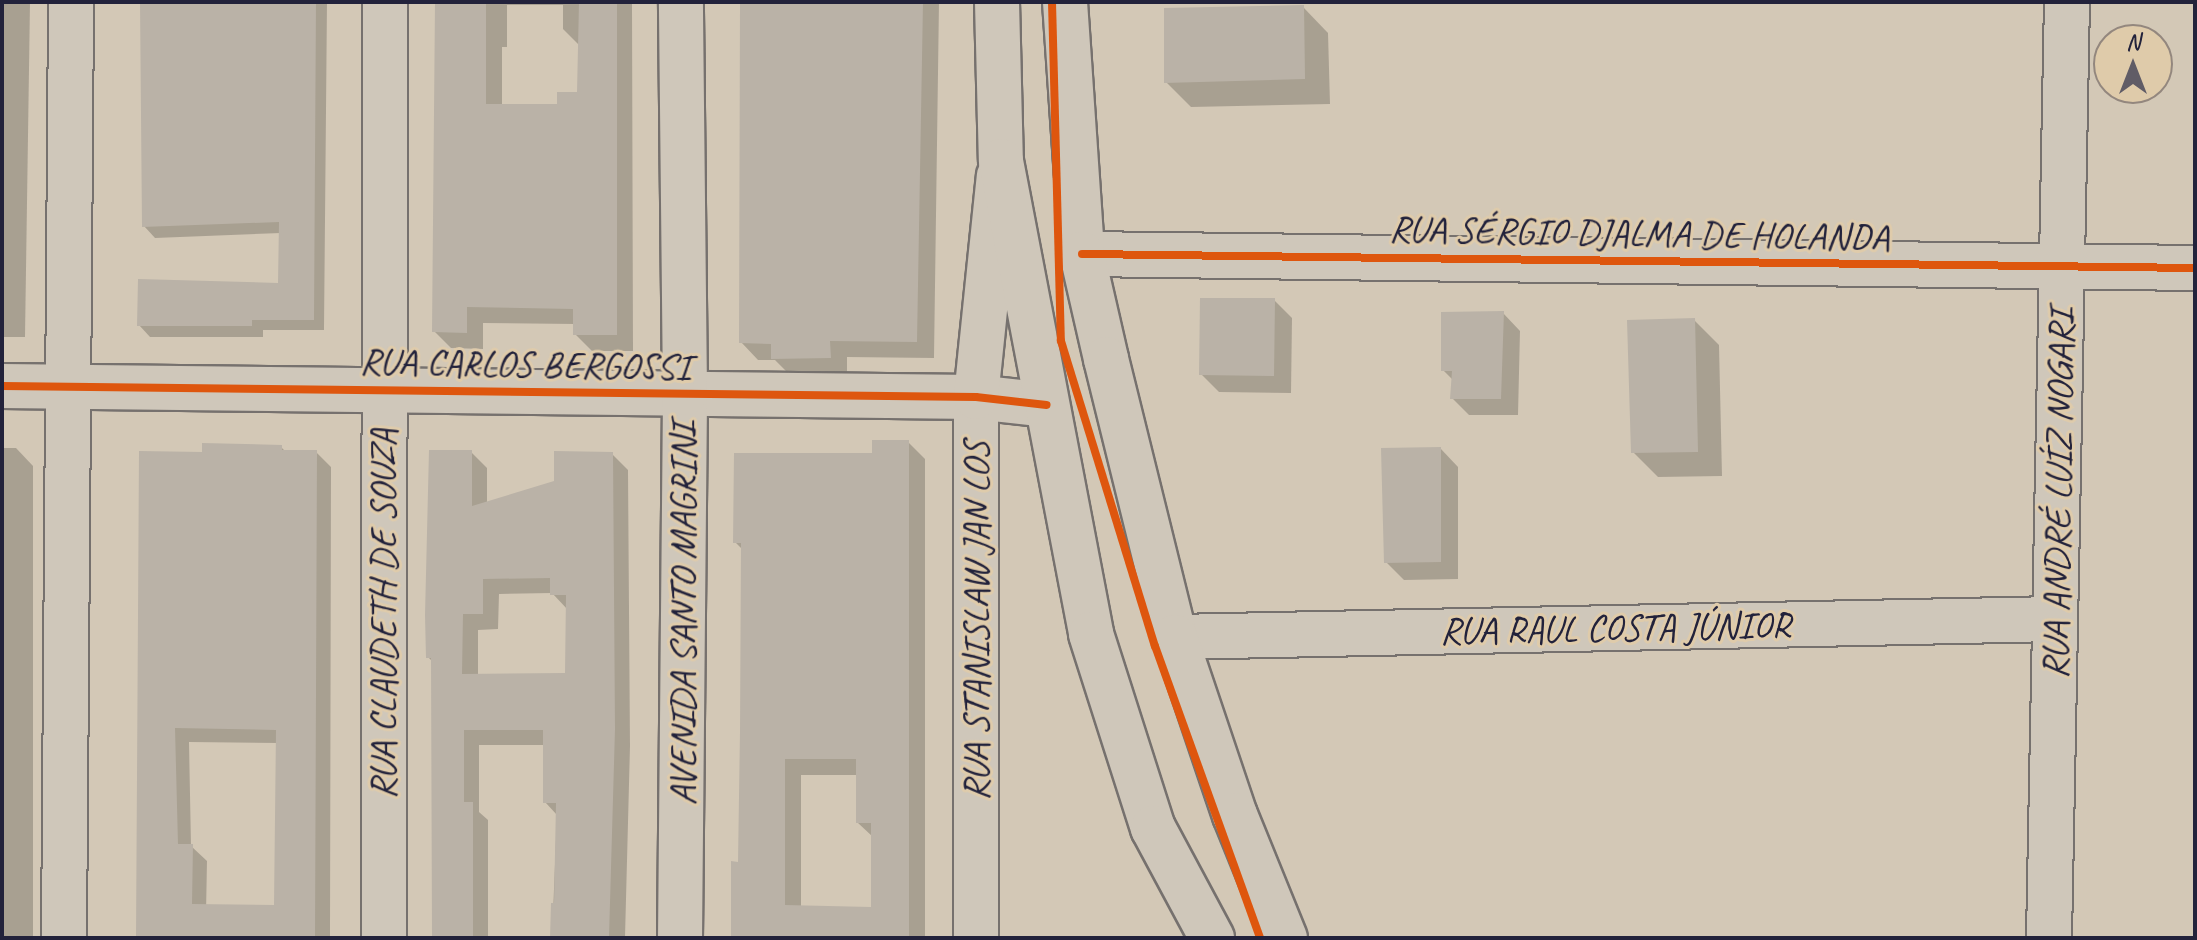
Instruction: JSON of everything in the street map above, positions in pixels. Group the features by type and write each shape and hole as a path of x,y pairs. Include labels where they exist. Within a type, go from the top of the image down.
{"street":[{"path":"64,938 71,2"},
{"name":"RUA CLAUDETH DE SOUZA","path":"384,938 385,2"},
{"name":"AVENIDA SANTO MAGRINI","path":"680,938 685,393 681,2"},
{"path":"997,2 1001,161 1091,634 1153,828 1212,938"},
{"path":"1065,2 1082,254 1175,637 1235,815 1285,938"},
{"name":"RUA ANDRÉ LUÍZ NOGARI","path":"2049,938 2067,2"},
{"name":"RUA STANISLAW JAN LOS","path":"976,938 976,397 1001,161"},
{"name":"RUA SÉRGIO DJALMA DE HOLANDA","path":"1082,254 2195,268"},
{"name":"RUA CARLOS BERGOSSI","path":"2,386 976,397 1047,405"},
{"name":"RUA RAUL COSTA JÚNIOR","path":"1175,637 2055,619"}],"building":[{"path":"140,2 316,2 314,320 252,320 252,326 137,326 138,279 278,283 279,222 142,227"},
{"path":"435,2 486,2 486,104 557,104 557,92 577,92 579,2 617,2 617,335 573,335 573,309 467,307 467,333 432,332"},
{"path":"740,2 923,2 917,342 830,341 831,358 771,359 771,344 739,343"},
{"path":"1304,5 1305,79 1164,83 1164,8"},
{"path":"1200,298 1275,298 1274,376 1199,375"},
{"path":"1504,311 1501,399 1450,399 1452,371 1441,371 1441,312"},
{"path":"1695,318 1698,452 1631,453 1627,320"},
{"path":"872,440 909,440 909,938 731,938 731,861 738,862 740,732 741,543 733,543 734,453 872,453","holes":["785,759 856,759 856,823 871,823 871,907 785,905"]},
{"path":"202,443 282,445 282,450 317,450 315,938 136,938 139,451 202,452","holes":["175,728 276,730 274,905 192,904 193,844 178,844"]},
{"path":"1441,447 1441,562 1384,563 1381,448"},
{"path":"429,450 472,450 472,506 554,481 554,451 613,452 615,729 609,938 550,938 551,903 554,903 556,803 543,803 543,730 464,730 464,802 473,802 473,938 432,938 431,658 426,658","holes":["550,578 550,595 566,595 565,673 462,674 463,614 483,614 483,579"]}],"cycle path":[{"path":"1052,2 1061,341 1155,646 1260,938"},
{"path":"1082,254 2195,268"},
{"path":"2,386 976,397 1047,405"}]}
